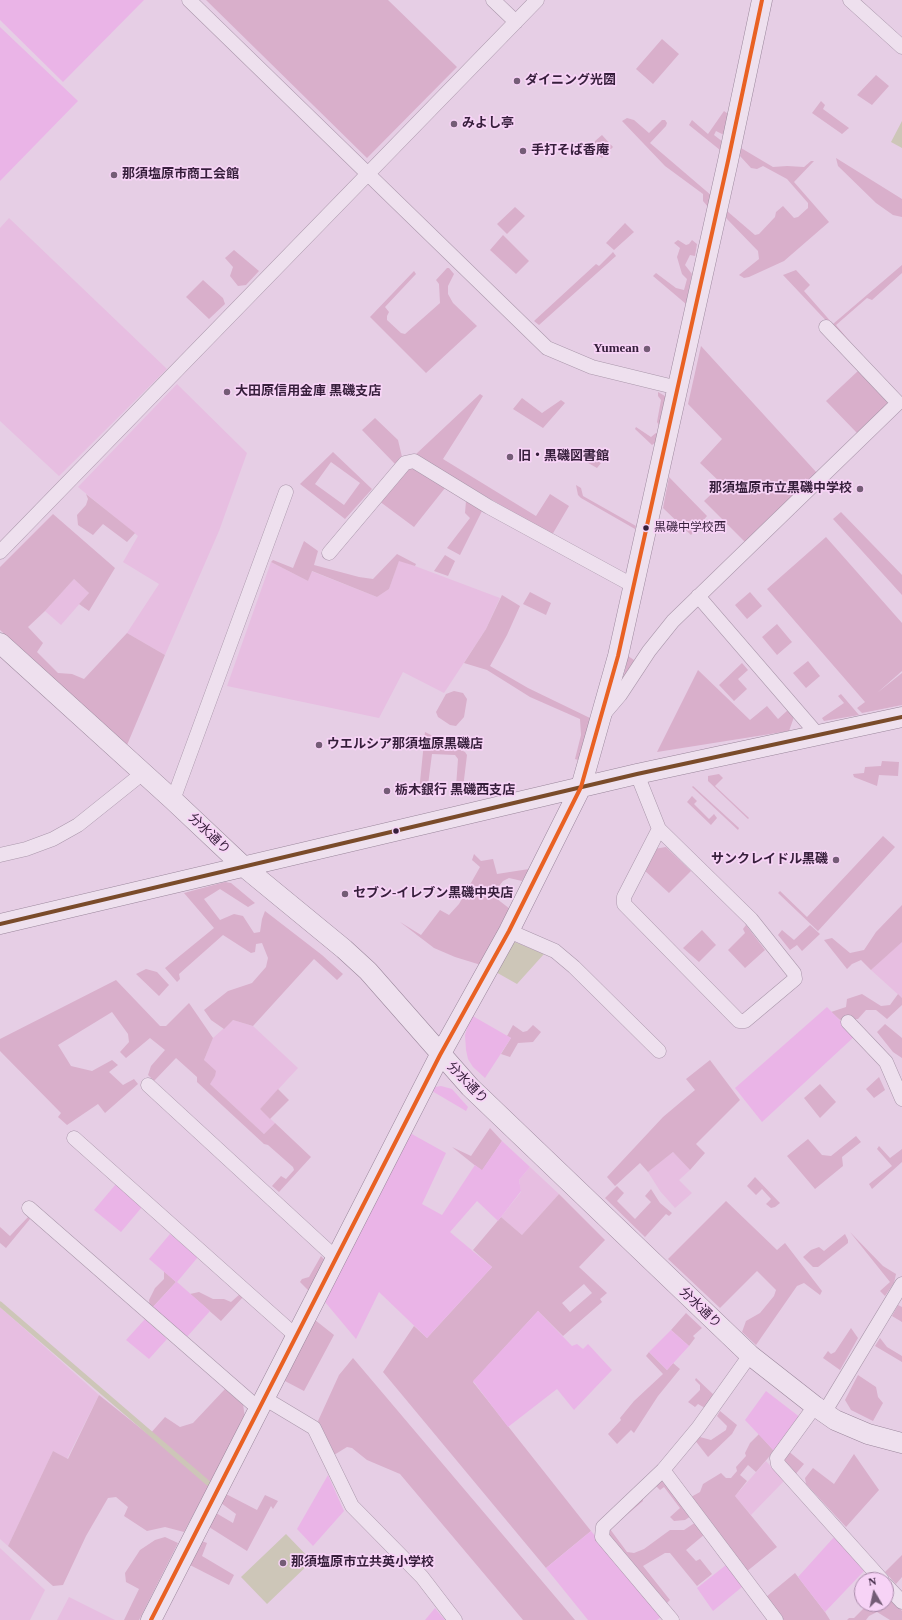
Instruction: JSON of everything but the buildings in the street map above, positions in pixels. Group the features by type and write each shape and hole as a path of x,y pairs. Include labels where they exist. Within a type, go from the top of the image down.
{"street":[{"path":"189,0 547,348 592,367 678,388"},
{"path":"493,0 516,22"},
{"path":"0,552 537,0"},
{"path":"151,1620 440,1055 509,931 581,788 618,656 762,0"},
{"path":"852,1 902,47"},
{"path":"602,717 620,695 660,635 698,596 898,403 826,327"},
{"path":"329,553 405,463 414,462 489,507 634,586"},
{"path":"173,800 286,492"},
{"path":"698,596 818,735"},
{"name":"分水通り","path":"0,643 173,800 243,866 344,949 368,971 440,1055 516,1132 750,1355 820,1410 868,1434 902,1443"},
{"path":"0,924 637,774 902,717"},
{"path":"0,856 26,849 53,838 78,825 143,773"},
{"path":"637,774 659,829 751,919 794,973 795,979 745,1021 739,1021 624,904 624,897 659,829"},
{"path":"509,931 555,951 574,967 659,1051"},
{"path":"848,1022 886,1062 902,1099"},
{"path":"148,1085 337,1259"},
{"path":"74,1138 296,1336"},
{"path":"29,1208 262,1404 314,1428 352,1506 422,1577 455,1620"},
{"path":"875,1572 778,1464 777,1458 820,1410 902,1284"},
{"path":"672,1620 602,1537 603,1527 664,1470 698,1428 750,1355"},
{"path":"664,1470 776,1620"},
{"path":"894,1594 902,1602"}],"shaded area":[{"path":"206,0 388,0 457,67 367,158"},
{"path":"662,39 679,54 653,84 636,69"},
{"path":"876,75 889,86 872,105 857,95"},
{"path":"821,101 825,105 823,109 849,128 842,134 812,113"},
{"path":"724,111 728,114 724,135 716,131 714,135 723,142 720,150 689,125 692,120 708,134"},
{"path":"627,118 634,120 649,133 662,120 665,120 667,123 666,126 650,143 712,196 709,208 703,201 703,194 665,166 622,121"},
{"path":"902,121 902,148 891,142"},
{"path":"602,135 613,147 602,158 595,152 594,146 595,141"},
{"path":"741,148 773,167 804,167 811,161 814,161 794,182 829,222 784,261 744,278 739,275 759,259 758,251 726,218 727,211 755,235 759,234 775,217 776,212 783,206 794,218 798,217 808,208 808,203 787,179 763,166 757,169 751,168 740,156"},
{"path":"836,158 902,199 902,217 893,215 876,203 838,166"},
{"path":"515,207 525,216 507,234 497,224"},
{"path":"9,218 167,369 59,476 0,421 0,228"},
{"path":"625,223 634,232 614,250 606,243"},
{"path":"503,235 529,261 516,274 490,250"},
{"path":"678,240 686,245 692,240 697,244 695,256 690,255 685,265 692,274 686,304 653,276 656,273 676,288 684,290 687,279 682,274 677,257 680,248 674,243"},
{"path":"234,250 259,271 246,285 238,286 230,276 233,267 225,258"},
{"path":"613,252 616,256 539,325 534,321 596,264 599,266"},
{"path":"902,265 902,273 872,300 867,298 836,325 852,344 849,345 783,275 796,270 810,285 804,291 833,324"},
{"path":"447,268 449,268 454,274 448,286 448,294 453,303 477,326 426,373 370,317 414,271 416,274 385,307 389,312 387,320 401,333 405,334 440,303 439,284 436,280"},
{"path":"203,280 223,298 225,304 209,319 186,297"},
{"path":"701,346 817,473 745,542 704,501 722,484 700,463 722,439 688,404"},
{"path":"859,370 890,402 858,434 826,401"},
{"path":"177,384 247,453 219,531 165,655 127,633 159,584 123,562 138,536 78,487"},
{"path":"658,392 665,396 660,427 657,422 661,400 658,396"},
{"path":"480,394 483,396 443,459 536,516 550,494 569,506 552,535 415,455"},
{"path":"522,398 542,413 561,400 565,403 543,428 513,409"},
{"path":"375,418 398,440 402,457 395,464 362,430"},
{"path":"636,427 651,437 656,433 658,434 656,442 652,445 635,429"},
{"path":"578,449 601,463 597,468 583,460 578,452"},
{"path":"333,452 372,489 345,519 300,484","holes":["331,462 360,483 344,505 315,484"]},
{"path":"410,467 445,488 414,527 379,501"},
{"path":"669,477 707,516 691,535 663,508"},
{"path":"576,485 581,488 583,496 636,526 635,529 581,498 578,495"},
{"path":"86,494 135,533 127,542 103,524 93,535 78,525 77,515 86,505 88,499"},
{"path":"466,501 482,511 460,555 447,548 470,518 465,513"},
{"path":"841,512 902,575 902,595 833,519"},
{"path":"53,514 115,568 89,611 79,604 89,593 74,579 45,611 28,627 43,643 37,652 58,673 72,674 84,679 127,633 165,655 127,745 94,716 62,691 0,630 0,567"},
{"path":"826,537 902,623 902,671 877,693 902,673 902,705 862,713 857,708 865,702 767,589"},
{"path":"304,541 318,551 314,565 359,577 373,579 397,554 416,564 415,566 399,561 389,589 377,597 312,571 308,581 271,562 273,560 293,568"},
{"path":"445,555 455,561 448,576 434,571"},
{"path":"399,560 500,598 486,629 444,693 403,672 379,718 227,686 271,562 308,581 311,571 377,597 389,589"},
{"path":"74,579 89,593 61,625 45,611"},
{"path":"530,592 551,603 546,615 523,604"},
{"path":"750,592 762,606 747,619 735,605"},
{"path":"502,595 520,606 507,635 490,666 528,688 590,718 590,723 578,760 575,759 581,735 580,719 530,697 487,670 464,663 486,629"},
{"path":"777,624 792,642 777,655 762,637"},
{"path":"628,656 637,662 622,684"},
{"path":"808,661 820,676 806,688 793,673"},
{"path":"742,663 748,670 738,679 747,689 734,701 719,685"},
{"path":"698,670 750,720 767,706 778,719 788,710 794,717 789,731 657,752"},
{"path":"454,691 463,693 467,699 464,717 456,726 450,725 438,717 436,712 446,694"},
{"path":"841,694 859,715 824,721 822,718 844,703 838,696"},
{"path":"425,732 465,752 467,755 463,788 456,787 458,759 455,755 432,754 427,793 419,792"},
{"path":"882,761 899,762 898,776 879,775 877,786 854,777 853,774 864,773 865,767 881,766"},
{"path":"719,774 723,778 715,786 749,818 748,819 708,781 708,776"},
{"path":"693,786 739,828 738,830 692,787"},
{"path":"692,796 697,801 694,804 709,819 714,814 717,818 711,825 687,802"},
{"path":"883,836 895,847 818,931 778,893 780,891 807,917"},
{"path":"666,847 691,871 669,893 644,870 654,849"},
{"path":"474,854 481,861 493,859 497,874 529,869 522,881 509,878 503,881 492,895 510,909 481,965 455,957 434,948 400,922 421,935 440,910 449,915 459,904 480,867 472,860"},
{"path":"225,882 231,883 255,903 248,907 220,889 204,899 220,920 234,914 243,916 254,933 260,932 265,911 322,955 343,974 337,980 314,959 253,1026 233,1020 224,1029 211,1020 204,1010 228,991 252,983 266,967 268,958 262,943 256,944 255,952 251,953 223,935 179,974 180,979 177,982 165,968 214,928 184,893"},
{"path":"902,905 902,942 871,970 861,960 852,964 847,969 824,940 832,938 850,953 864,950 876,932"},
{"path":"746,925 765,950 745,968 728,950 745,933 743,929"},
{"path":"810,925 820,934 802,951 797,945 790,950 778,935 782,930 794,940"},
{"path":"702,930 716,945 699,962 683,948"},
{"path":"902,941 902,998 871,970"},
{"path":"515,942 544,954 517,984 494,971 507,947"},
{"path":"146,969 157,972 169,985 159,996 136,974"},
{"path":"116,980 160,1026 166,1026 189,1003 213,1038 204,1060 216,1071 210,1084 264,1134 275,1123 311,1157 279,1192 272,1186 281,1176 286,1179 294,1170 293,1167 268,1145 264,1144 197,1082 197,1077 176,1058 154,1081 148,1075 151,1066 165,1050 150,1038 126,1058 120,1052 129,1042 128,1034 112,1012 58,1045 71,1066 92,1071 112,1060 118,1065 109,1072 123,1085 134,1079 138,1084 105,1113 98,1104 67,1125 58,1117 61,1113 0,1051 0,1039"},
{"path":"862,994 881,1006 890,1005 898,994 902,998 902,1005 887,1019 876,1010 866,1010 858,1019 840,1020 831,1012 846,1007 847,999"},
{"path":"233,1020 253,1026 298,1068 260,1109 275,1123 264,1134 209,1083 215,1076 204,1060 213,1038"},
{"path":"885,1024 902,1038 902,1058 893,1052 877,1032"},
{"path":"513,1025 523,1032 527,1031 533,1025 541,1032 533,1042 518,1043 510,1057 501,1054 511,1038 507,1036"},
{"path":"710,1060 740,1100 696,1144 705,1153 690,1170 673,1152 648,1172 640,1163 615,1186 607,1177 663,1117 695,1090 686,1079"},
{"path":"879,1077 885,1090 874,1098 866,1089"},
{"path":"820,1084 836,1102 820,1118 804,1098"},
{"path":"278,1089 289,1100 270,1119 260,1109"},
{"path":"490,1128 502,1141 482,1171 452,1147 471,1156"},
{"path":"856,1136 861,1142 842,1157 843,1166 815,1189 787,1156 808,1139 822,1155 831,1156"},
{"path":"879,1146 890,1158 902,1149 902,1162 872,1189 869,1184 892,1166 877,1149"},
{"path":"673,1152 690,1170 679,1180 692,1193 675,1208 660,1191 648,1172"},
{"path":"530,1167 559,1194 522,1235 501,1217 521,1192 519,1180"},
{"path":"755,1177 780,1203 771,1208 766,1204 771,1199 762,1189 756,1195 747,1186"},
{"path":"617,1186 624,1193 617,1201 635,1219 651,1202 645,1196 651,1189 660,1203 672,1213 669,1216 666,1214 645,1237 605,1198"},
{"path":"559,1194 605,1240 579,1267 607,1293 600,1299 602,1302 563,1336 538,1311 473,1382 591,1531 546,1568 383,1372 414,1326 427,1338 492,1267 473,1250 501,1217 522,1235","holes":["584,1284 592,1293 570,1312 562,1303"]},
{"path":"726,1201 777,1250 785,1243 822,1291 820,1295 804,1283 797,1286 756,1345 742,1332 746,1321 760,1313 774,1296 776,1290 757,1271 720,1308 668,1259"},
{"path":"28,1217 30,1219 6,1248 0,1243 0,1227 10,1236"},
{"path":"850,1232 883,1266 896,1274 894,1283 885,1296 880,1291 890,1282"},
{"path":"845,1234 848,1243 818,1267 813,1267 803,1257 811,1250 819,1247 824,1251"},
{"path":"321,1256 327,1262 310,1292 300,1282 302,1279 309,1277"},
{"path":"164,1271 176,1282 152,1308 150,1307 149,1300 155,1288 164,1279"},
{"path":"199,1292 213,1299 224,1299 231,1302 240,1294 243,1297 221,1321 190,1294"},
{"path":"898,1305 902,1307 902,1322 892,1316"},
{"path":"0,1307 99,1395 67,1459 53,1451 8,1546 0,1539"},
{"path":"686,1313 702,1328 693,1336 695,1338 689,1346 671,1330"},
{"path":"315,1320 334,1335 304,1391 283,1380"},
{"path":"851,1328 858,1338 840,1370 823,1358 828,1351 831,1354 835,1352"},
{"path":"880,1338 887,1347 902,1356 902,1362 875,1346"},
{"path":"649,1352 667,1370 673,1363 680,1369 658,1396 634,1433 631,1430 617,1444 608,1434 621,1420 620,1418 634,1401 663,1374 646,1356"},
{"path":"353,1358 575,1620 523,1620 400,1474 367,1460 352,1448 347,1447 334,1455 318,1421 339,1375"},
{"path":"858,1375 876,1387 878,1397 883,1403 873,1421 851,1410 845,1400"},
{"path":"696,1378 715,1396 705,1408 698,1404 695,1407 688,1402 700,1390 700,1385 695,1380"},
{"path":"225,1389 243,1404 245,1418 184,1532 165,1527 147,1531 124,1516 128,1507 116,1497 108,1498 86,1536 63,1585 53,1586 8,1546 53,1451 68,1459 99,1395 149,1435 165,1417 180,1427 193,1423"},
{"path":"720,1411 737,1425 732,1434 708,1457 694,1439 700,1437 711,1440 726,1430 727,1426 717,1416"},
{"path":"759,1434 774,1451 756,1472 748,1465 740,1475 747,1481 735,1496 777,1547 746,1572 691,1497 700,1492 703,1484 721,1473 726,1478 731,1478 737,1471 736,1467 746,1456 745,1453 750,1443"},
{"path":"787,1450 804,1464 794,1476 783,1463"},
{"path":"854,1454 879,1490 846,1527 806,1484 805,1478 813,1468 834,1484"},
{"path":"766,1461 784,1481 751,1515 735,1496"},
{"path":"662,1476 691,1516 685,1520 674,1521 670,1517 680,1508 664,1487 660,1490 656,1486 642,1498 643,1501 610,1529 627,1552 634,1553 644,1549 670,1530 684,1530 696,1522 705,1534 686,1550 696,1561 700,1559 712,1574 697,1586 670,1553 665,1553 643,1566 670,1600 666,1604 609,1538 606,1528"},
{"path":"226,1494 257,1510 265,1495 278,1501 273,1509 271,1506 247,1551 209,1527 216,1513 233,1523 236,1514 221,1503"},
{"path":"286,1534 312,1561 267,1604 241,1577"},
{"path":"165,1537 178,1543 139,1620 124,1620 139,1589 126,1582 125,1573 140,1550 155,1540"},
{"path":"199,1540 207,1543 202,1556 234,1575 229,1585 188,1564"},
{"path":"0,1548 45,1590 30,1620 0,1620"},
{"path":"902,1555 902,1577 896,1584 894,1582 894,1572 885,1572"},
{"path":"795,1573 830,1620 784,1620 766,1597"},
{"path":"69,1597 115,1620 57,1620"},
{"path":"894,1602 902,1611 902,1620 890,1620 877,1612 894,1612"},
{"path":"860,1612 877,1612 869,1616 866,1620 847,1620 849,1618 854,1618"}],"sand":[{"path":"0,0 144,0 63,82 0,20"},
{"path":"0,27 78,101 0,181"},
{"path":"827,1007 855,1036 762,1122 735,1088"},
{"path":"471,1015 511,1038 485,1078 473,1067 468,1059 466,1050 465,1035"},
{"path":"441,1086 452,1089 468,1107 466,1111 432,1091 435,1087"},
{"path":"410,1133 446,1153 422,1204 442,1215 475,1165 482,1170 502,1141 530,1167 519,1180 521,1191 498,1221 477,1201 450,1232 492,1267 427,1338 379,1292 356,1339 325,1302"},
{"path":"116,1184 142,1207 121,1232 94,1210"},
{"path":"170,1234 198,1257 177,1282 210,1311 186,1338 152,1308 176,1282 149,1259"},
{"path":"538,1311 572,1346 577,1344 583,1349 588,1344 612,1370 574,1410 557,1389 508,1427 473,1381"},
{"path":"145,1319 167,1339 149,1359 126,1340"},
{"path":"671,1330 689,1346 667,1370 649,1352"},
{"path":"766,1391 801,1418 776,1453 745,1420"},
{"path":"328,1475 344,1511 313,1546 297,1529"},
{"path":"591,1531 662,1616 657,1620 588,1620 546,1568"},
{"path":"835,1536 864,1571 854,1572 854,1582 825,1612 798,1577"},
{"path":"726,1565 742,1587 713,1611 697,1588"},
{"path":"435,1608 445,1620 425,1620"}],"waterway":[{"path":"0,1304 208,1483"}],"transit line":[{"path":"151,1620 440,1055 509,931 581,787 618,656 728,161 762,0"},
{"path":"0,924 637,774 902,717"}],"place":[{"name":"ダイニング光圀","path":"517,81"},
{"name":"みよし亭","path":"454,124"},
{"name":"手打そば香庵","path":"523,151"},
{"name":"那須塩原市商工会館","path":"114,175"},
{"name":"Yumean","path":"647,349"},
{"name":"大田原信用金庫 黒磯支店","path":"227,392"},
{"name":"旧・黒磯図書館","path":"510,457"},
{"name":"那須塩原市立黒磯中学校","path":"860,489"},
{"name":"黒磯中学校西","path":"646,528"},
{"name":"ウエルシア那須塩原黒磯店","path":"319,745"},
{"name":"栃木銀行 黒磯西支店","path":"387,791"},
{"name":"サンクレイドル黒磯","path":"836,860"},
{"name":"セブン-イレブン黒磯中央店","path":"345,894"},
{"name":"那須塩原市立共英小学校","path":"283,1563"}]}
